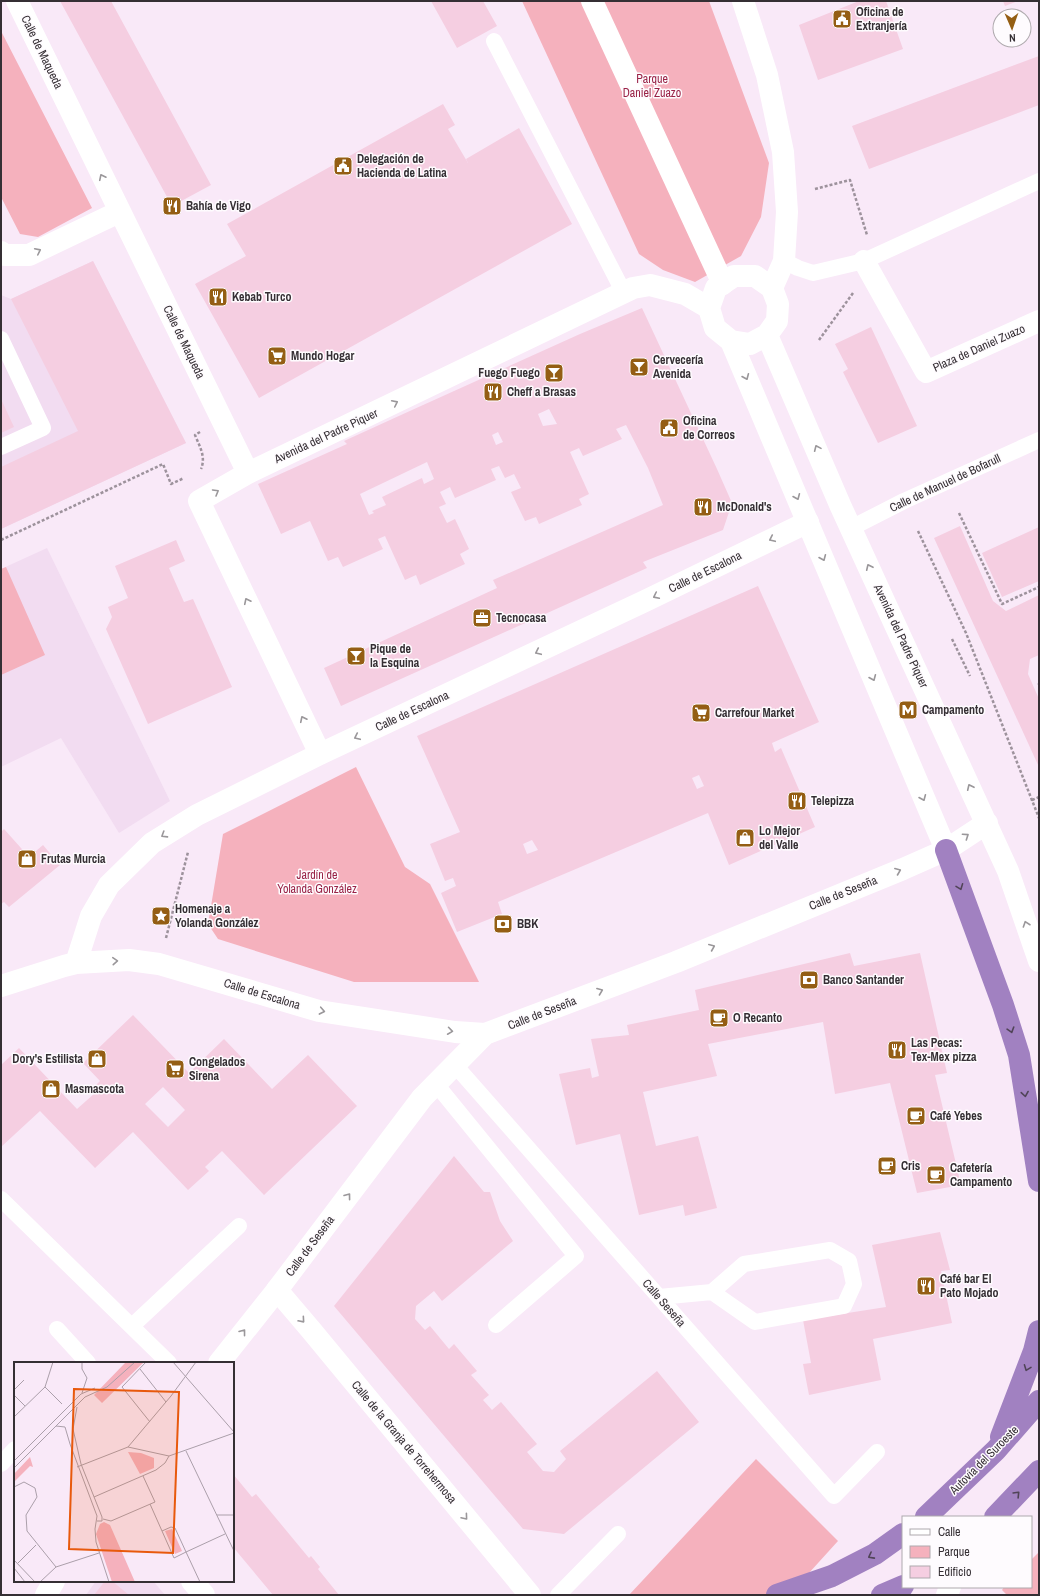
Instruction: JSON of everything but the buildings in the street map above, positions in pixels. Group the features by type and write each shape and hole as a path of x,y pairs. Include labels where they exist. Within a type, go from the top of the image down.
{"highway":[{"path":"946,850 980,941 1019,1055 1034,1114 1039,1181"},
{"path":"996,1450 1034,1351 1039,1331"},
{"name":"Autovía del Suroeste","path":"927,1516 996,1450 1039,1402"},
{"path":"996,1516 1039,1471"},
{"path":"777,1595 832,1576 875,1554 902,1535"},
{"path":"882,1595 902,1586"}],"street":[{"name":"Calle de Maqueda","path":"17,1 248,473"},
{"path":"592,1 723,284"},
{"path":"743,1 767,75 783,152 787,212 784,261 772,288"},
{"path":"1,252 5,255 29,255 119,212"},
{"name":"Plaza de Daniel Zuazo","path":"866,266 926,372 1039,321"},
{"path":"731,341 750,344 767,335 777,321 778,304 772,288 755,276 734,276 716,288 709,308 715,328 731,341 946,850"},
{"name":"Avenida del Padre Piquer","path":"320,754 200,501 248,473 633,288 650,285 685,294 709,308"},
{"name":"Avenida del Padre Piquer","path":"767,335 851,528 987,823 1008,872 1039,961"},
{"name":"Calle de Escalona","path":"76,963 91,916 109,885 152,843 197,815 320,754 645,601 808,522"},
{"name":"Calle de Seseña","path":"220,1362 422,1098 485,1034 676,962 946,850 987,823"},
{"name":"Calle de Escalona","path":"1,986 76,963 129,960 159,964 319,1011 455,1032 485,1034"},
{"name":"Calle de la Granja de Torrehermosa","path":"276,1290 316,1336 530,1595"},
{"path":"46,1595 53,1582"},
{"path":"193,1582 204,1595"}],"lane":[{"path":"494,41 624,292"},
{"path":"784,261 813,273 866,266 1039,181"},
{"path":"1,339 43,428 1,447"},
{"name":"Calle de Manuel de Bofarull","path":"851,528 904,501 1039,440"},
{"name":"Calle Seseña","path":"454,1064 834,1496 876,1452"},
{"path":"436,1084 576,1256 496,1326"},
{"path":"1,1199 168,1362"},
{"path":"132,1326 238,1226"},
{"path":"659,1297 712,1292 744,1264 830,1250 849,1261 854,1284 844,1306 755,1322 712,1292"},
{"path":"57,1329 87,1362"},
{"path":"1,1464 14,1449"},
{"path":"558,1595 618,1534"}],"path":[{"path":"815,189 850,180 869,240"},
{"path":"819,340 866,266"},
{"path":"1,540 163,464 171,484"},
{"path":"959,513 1002,604 1039,587"},
{"path":"918,531 966,633 1039,818"},
{"path":"952,639 970,676"},
{"path":"1032,800 1039,797"},
{"path":"159,964 189,847"}],"shaded area":[{"path":"93,261 186,443 1,529 1,295 11,299"},
{"path":"47,548 170,801 119,833 61,738 1,767 1,569"},
{"path":"95,1582 154,1582 165,1595 86,1595"}],"green space":[{"name":"Parque Daniel Zuazo","path":"522,1 709,1 769,163 761,217 741,256 695,282 663,270 639,254"},
{"path":"1,31 92,208 38,237 20,234 1,197"},
{"path":"6,567 45,655 1,675 1,569"},
{"name":"Jardín de Yolanda González","path":"356,767 405,867 430,884 479,982 354,982 218,939 208,924 223,834"},
{"path":"756,1459 838,1541 789,1595 629,1595"},
{"path":"1039,1552 1039,1595 1007,1595 1002,1590 1003,1588 1032,1588 1032,1559"}],"place":[{"name":"Oficina de Extranjería","path":"842,19"},
{"name":"Delegación de Hacienda de Latina","path":"343,166"},
{"name":"Bahía de Vigo","path":"172,206"},
{"name":"Kebab Turco","path":"218,297"},
{"name":"Mundo Hogar","path":"277,356"},
{"name":"Cervecería Avenida","path":"639,367"},
{"name":"Fuego Fuego","path":"554,373"},
{"name":"Cheff a Brasas","path":"493,392"},
{"name":"Oficina de Correos","path":"669,428"},
{"name":"McDonald's","path":"703,507"},
{"name":"Tecnocasa","path":"482,618"},
{"name":"Pique de la Esquina","path":"356,656"},
{"name":"Campamento","path":"908,710"},
{"name":"Carrefour Market","path":"701,713"},
{"name":"Telepizza","path":"797,801"},
{"name":"Lo Mejor del Valle","path":"745,838"},
{"name":"Frutas Murcia","path":"27,859"},
{"name":"Homenaje a Yolanda González","path":"161,916"},
{"name":"BBK","path":"503,924"},
{"name":"Banco Santander","path":"809,980"},
{"name":"O Recanto","path":"719,1018"},
{"name":"Las Pecas: Tex-Mex pizza","path":"897,1050"},
{"name":"Dory's Estilista","path":"97,1059"},
{"name":"Congelados Sirena","path":"175,1069"},
{"name":"Masmascota","path":"51,1089"},
{"name":"Café Yebes","path":"916,1116"},
{"name":"Cris","path":"887,1166"},
{"name":"Cafetería Campamento","path":"936,1175"},
{"name":"Café bar El Pato Mojado","path":"926,1286"}]}
